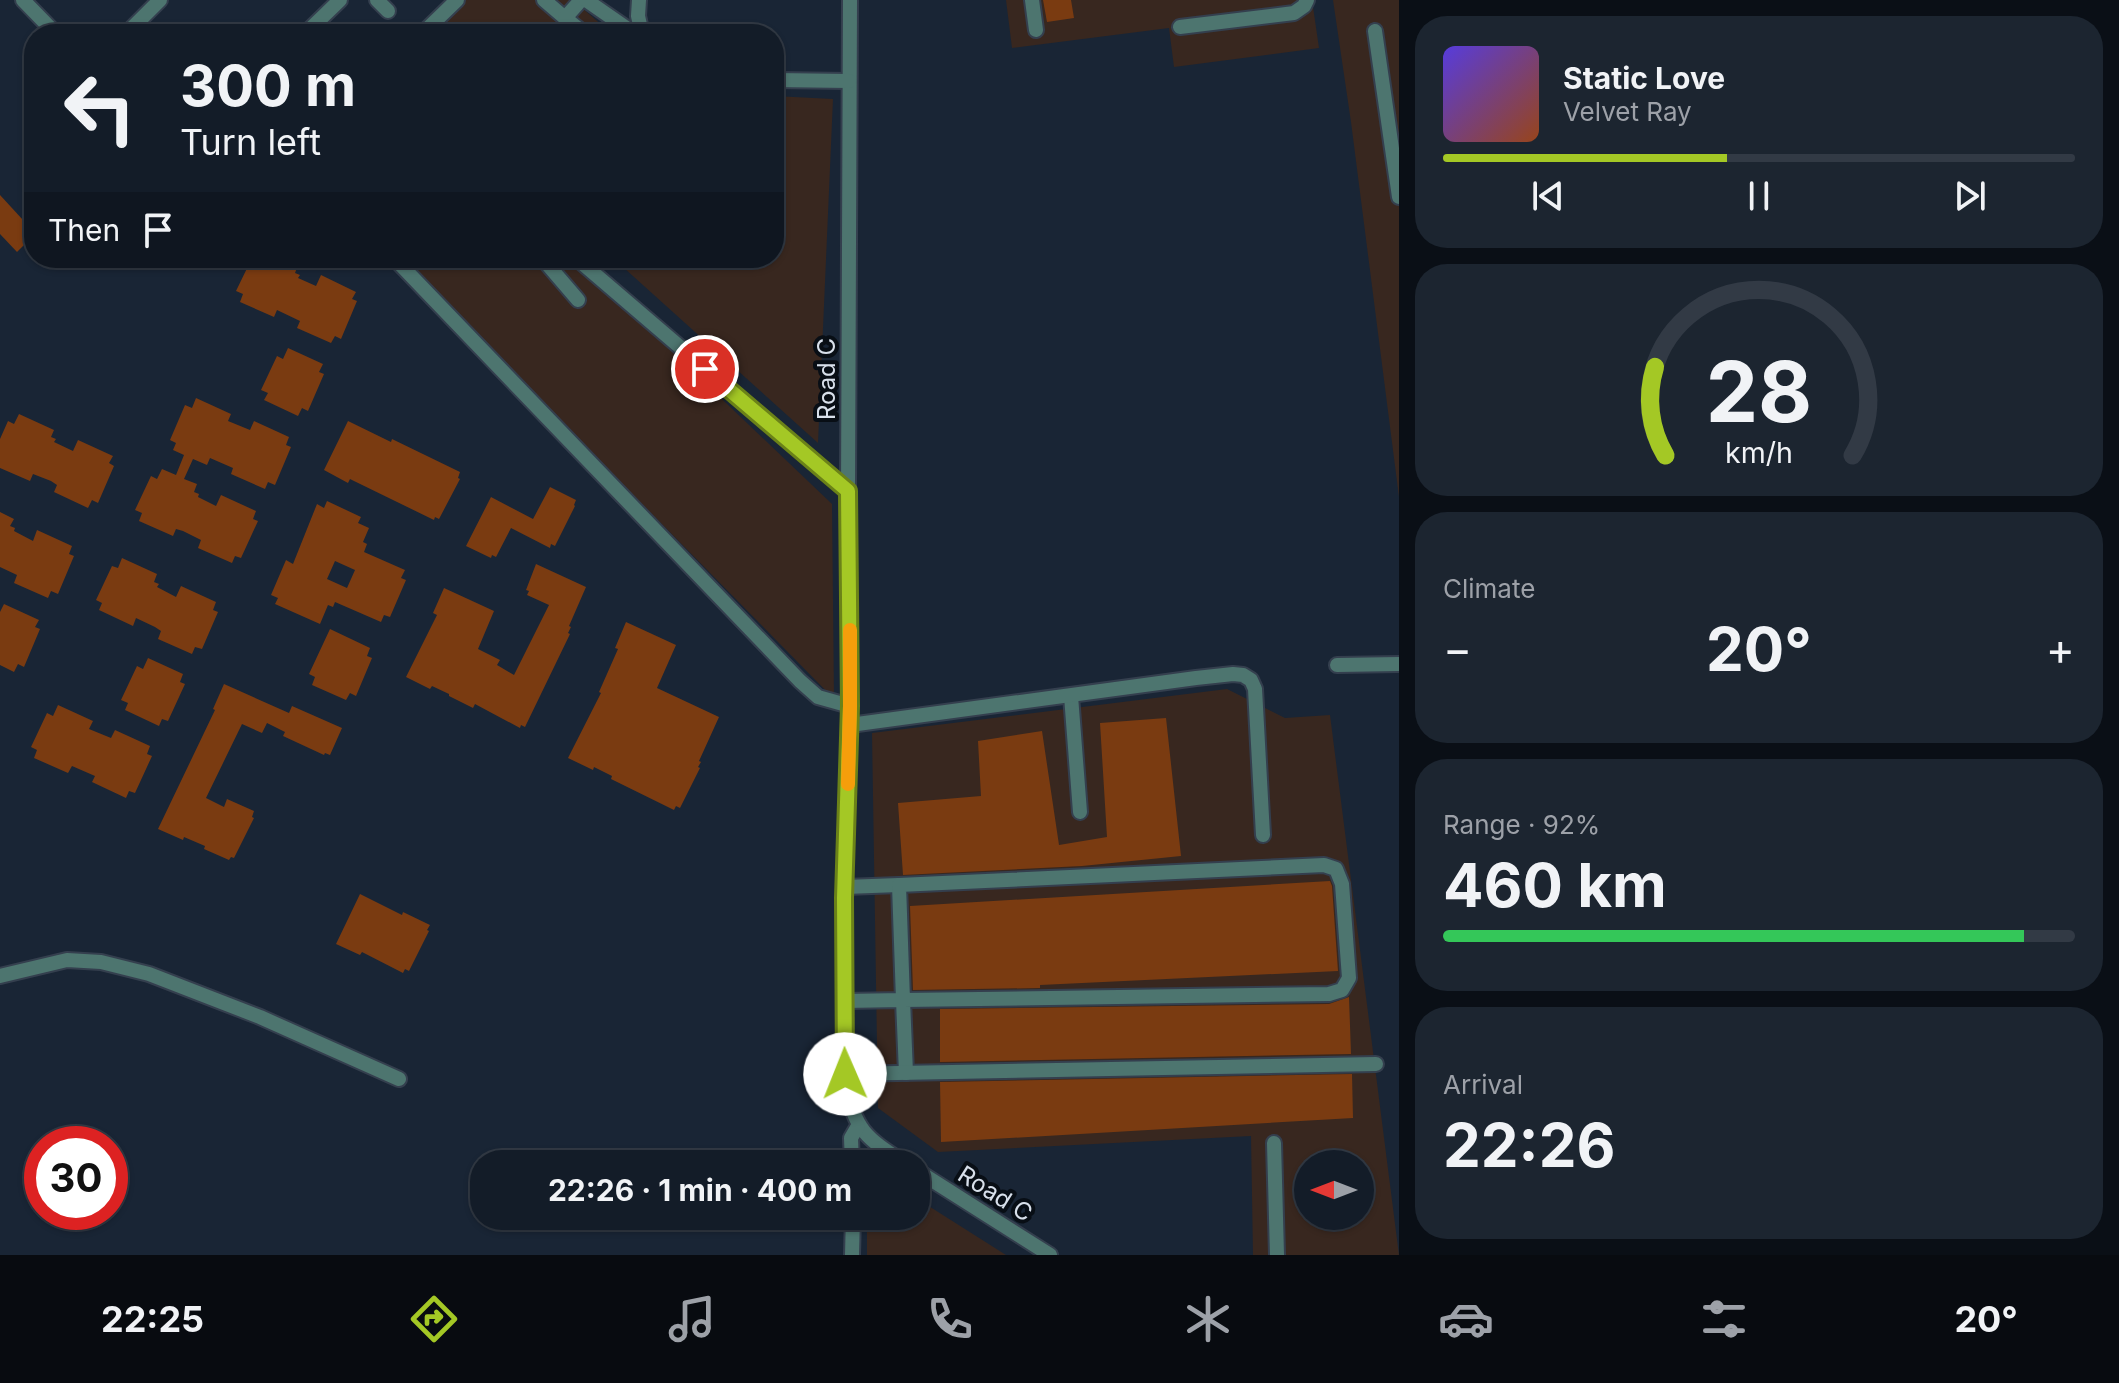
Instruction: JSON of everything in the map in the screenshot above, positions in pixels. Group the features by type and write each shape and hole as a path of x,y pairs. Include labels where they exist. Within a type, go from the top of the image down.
{"street":[{"path":"23,0 46,24"},
{"path":"136,24 160,0"},
{"path":"315,24 340,0"},
{"path":"377,0 388,11"},
{"path":"432,24 457,0"},
{"path":"544,0 572,24"},
{"path":"565,18 583,0 620,24"},
{"path":"639,0 640,24"},
{"name":"Road C","path":"850,0 850,725 844,1001 845,1074 849,1106 858,1126"},
{"path":"1032,0 1036,30"},
{"path":"1180,27 1294,13 1307,0"},
{"path":"1375,31 1399,197"},
{"path":"784,80 849,81"},
{"path":"404,268 800,681 818,697 850,706"},
{"path":"551,268 578,300"},
{"path":"588,268 848,491"},
{"path":"1337,665 1399,664"},
{"path":"850,725 1243,675 1251,680 1255,689 1263,835"},
{"path":"1071,696 1080,812"},
{"path":"844,1001 1329,994 1342,990 1349,978 1342,884 1336,869 1324,865 845,887"},
{"path":"899,885 906,1073"},
{"path":"0,976 67,960 101,962 149,974 260,1017 399,1079"},
{"path":"845,1074 1376,1064"},
{"path":"851,1150 851,1138 858,1126 869,1139 885,1150"},
{"path":"1274,1143 1277,1255"},
{"name":"Road C","path":"930,1179 1050,1255"},
{"path":"852,1255 853,1230"}],"shaded area":[{"path":"445,0 573,0 601,24 421,24"},
{"path":"1006,0 1312,0 1319,48 1174,67 1169,28 1012,48"},
{"path":"1333,0 1399,0 1399,497 1351,122"},
{"path":"784,97 833,99 818,443 624,268 784,268"},
{"path":"410,268 584,268 832,504 834,699"},
{"path":"1227,689 1285,718 1330,715 1399,1255 1253,1255 1251,1136 938,1152 878,1108 872,733"},
{"path":"930,1207 1006,1255 867,1255 867,1230 930,1230"}],"building":[{"path":"1043,0 1071,0 1074,18 1047,22"},
{"path":"0,195 24,221 24,245 17,252 0,234"},
{"path":"247,268 297,268 295,273 300,275 298,278 316,286 321,275 356,292 352,299 357,301 341,339 335,336 331,343 297,328 300,321 277,310 274,317 240,302 243,294 236,291"},
{"path":"288,348 323,364 319,372 324,374 308,411 302,408 298,416 264,400 268,393 261,390 277,356 283,359"},
{"path":"196,398 231,414 228,421 250,430 254,421 289,437 286,445 291,447 275,485 268,482 265,489 231,474 233,468 210,458 207,465 193,459 184,479 197,484 194,492 199,494 198,497 216,506 221,495 256,511 253,519 258,521 241,558 235,556 232,563 198,548 201,540 183,531 176,529 173,536 139,521 142,513 135,510 151,476 157,479 162,469 176,475 184,455 173,450 176,443 170,440 185,405 192,408"},
{"path":"19,414 54,430 51,437 56,439 54,442 73,451 78,440 113,456 109,463 114,466 98,503 92,500 88,508 54,492 57,485 51,481 33,474 30,481 0,468 0,439 8,421 14,424"},
{"path":"348,421 460,472 460,479 439,519 435,517 434,520 350,479 348,483 324,470"},
{"path":"550,487 576,500 555,546 551,544 550,548 511,528 496,557 492,555 491,558 466,546 491,497 533,519"},
{"path":"327,501 361,517 358,523 369,528 363,542 367,544 364,552 405,570 401,578 406,580 390,617 384,615 381,622 335,602 333,607 328,605 320,624 275,604 278,598 271,595 286,560 293,564 317,504 324,508","holes":["335,561 355,570 347,588 327,579"]},
{"path":"0,512 14,519 10,526 15,528 14,531 33,541 37,530 72,546 69,554 74,556 58,594 51,591 48,598 14,583 17,575 0,567"},
{"path":"122,558 157,574 154,582 159,584 157,587 176,597 181,586 216,602 213,610 218,612 202,649 195,647 192,654 158,639 161,631 136,618 133,626 99,610 102,603 96,600 112,566 118,568"},
{"path":"536,564 586,587 569,626 570,634 525,727 521,725 520,728 475,704 473,708 432,686 430,689 406,677 437,615 433,613 444,588 494,611 478,649 500,660 497,665 514,675 549,605 527,595"},
{"path":"4,604 39,620 35,627 40,629 24,667 18,664 14,672 0,665 0,612"},
{"path":"626,622 676,645 657,688 719,717 699,761 700,768 680,808 676,806 674,810 611,779 612,776 594,767 593,770 568,758 601,693"},
{"path":"330,629 370,648 367,656 372,658 356,696 350,693 346,700 312,685 315,677 309,674"},
{"path":"148,658 183,674 180,682 185,684 168,721 162,719 159,726 125,710 128,703 121,700 137,666 143,669"},
{"path":"224,684 289,713 292,706 342,728 330,755 324,755 283,736 285,732 267,723 262,733 242,724 206,798 224,807 227,799 254,811 254,818 234,858 229,860 204,849 205,846 158,829 215,710"},
{"path":"58,705 93,721 89,729 111,738 115,730 150,746 147,754 152,756 135,793 129,791 126,798 92,782 95,776 72,766 68,773 34,758 37,750 31,747 47,713 53,716"},
{"path":"1166,718 1181,856 1082,866 903,875 898,803 981,796 978,741 1042,731 1059,845 1107,837 1100,723"},
{"path":"1330,881 1338,971 1040,985 1040,988 913,990 910,906"},
{"path":"360,894 430,925 409,971 405,969 403,973 362,952 360,955 336,944"},
{"path":"1349,997 1351,1054 940,1062 940,1009 1329,1004"},
{"path":"1352,1074 1353,1118 941,1142 940,1082"}],"slow traffic":[{"path":"848,784 850,630"}],"route":[{"path":"705,369 848,491 850,706 844,898 845,1074"}]}
